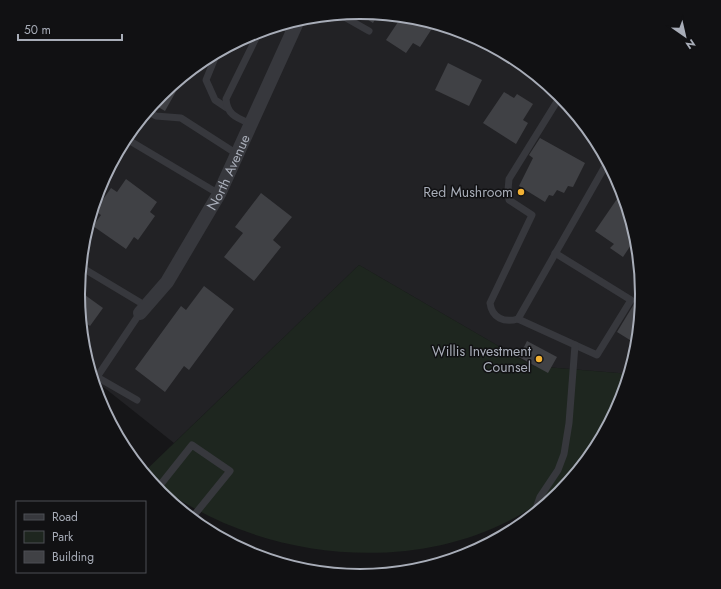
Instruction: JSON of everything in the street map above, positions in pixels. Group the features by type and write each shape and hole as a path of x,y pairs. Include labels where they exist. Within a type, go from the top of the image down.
{"street":[{"name":"North Avenue","path":"143,309 167,282 219,194 250,124 289,28"}],"lane":[{"path":"349,20 369,31"},
{"path":"227,108 226,99 255,40"},
{"path":"214,61 206,80 215,100 227,108 237,118 250,124"},
{"path":"555,253 631,300 597,355 518,319 510,321 498,318 491,310 490,303 532,215 509,200 509,179 556,101"},
{"path":"152,114 156,116 181,118 237,154"},
{"path":"131,141 219,194"},
{"path":"518,319 605,167"},
{"path":"86,271 143,309 98,376"},
{"path":"537,506 540,497 558,470 564,454 569,423 575,345"},
{"path":"98,378 137,400"},
{"path":"161,484 192,445 230,471 196,515"}],"shaded area":[{"path":"360,19 396,21 414,24 432,28 466,40 514,65 542,87 568,113 590,141 615,189 627,223 634,259 636,294 634,330 624,374 533,366 359,265 174,443 101,385 94,366 87,330 85,294 87,259 94,223 106,189 131,141 153,113 179,87 207,65 255,40 289,28 307,24 325,21"}],"green space":[{"path":"359,265 533,366 624,374 608,416 590,448 568,476 530,509 468,537 401,551 331,551 263,537 199,511 165,488 147,469"}],"building":[{"path":"367,19 375,20 373,23"},
{"path":"398,21 432,28 420,47 413,43 406,53 386,40"},
{"path":"448,63 482,80 469,106 435,90"},
{"path":"178,88 165,111 159,107"},
{"path":"504,92 514,98 517,94 533,104 523,120 528,123 516,144 483,123"},
{"path":"540,138 585,163 573,187 568,186 564,193 557,190 553,196 549,195 545,202 519,186 533,158 529,155"},
{"path":"126,179 157,202 150,212 155,216 138,240 134,237 126,249 93,226 101,215 98,213 102,202 111,188 117,192"},
{"path":"261,193 292,217 273,240 281,247 254,281 224,257 243,233 235,227"},
{"path":"617,199 619,200 627,223 632,244 623,257 610,248 614,244 595,231"},
{"path":"204,286 234,309 189,370 184,366 165,392 135,369 181,306 186,310"},
{"path":"85,295 103,308 90,326 87,324"},
{"path":"634,304 635,305 632,341 617,332"},
{"path":"527,341 557,357 548,373 519,357"}],"place":[{"name":"Red Mushroom","path":"521,192"},
{"name":"Willis Investment Counsel","path":"539,359"}]}
